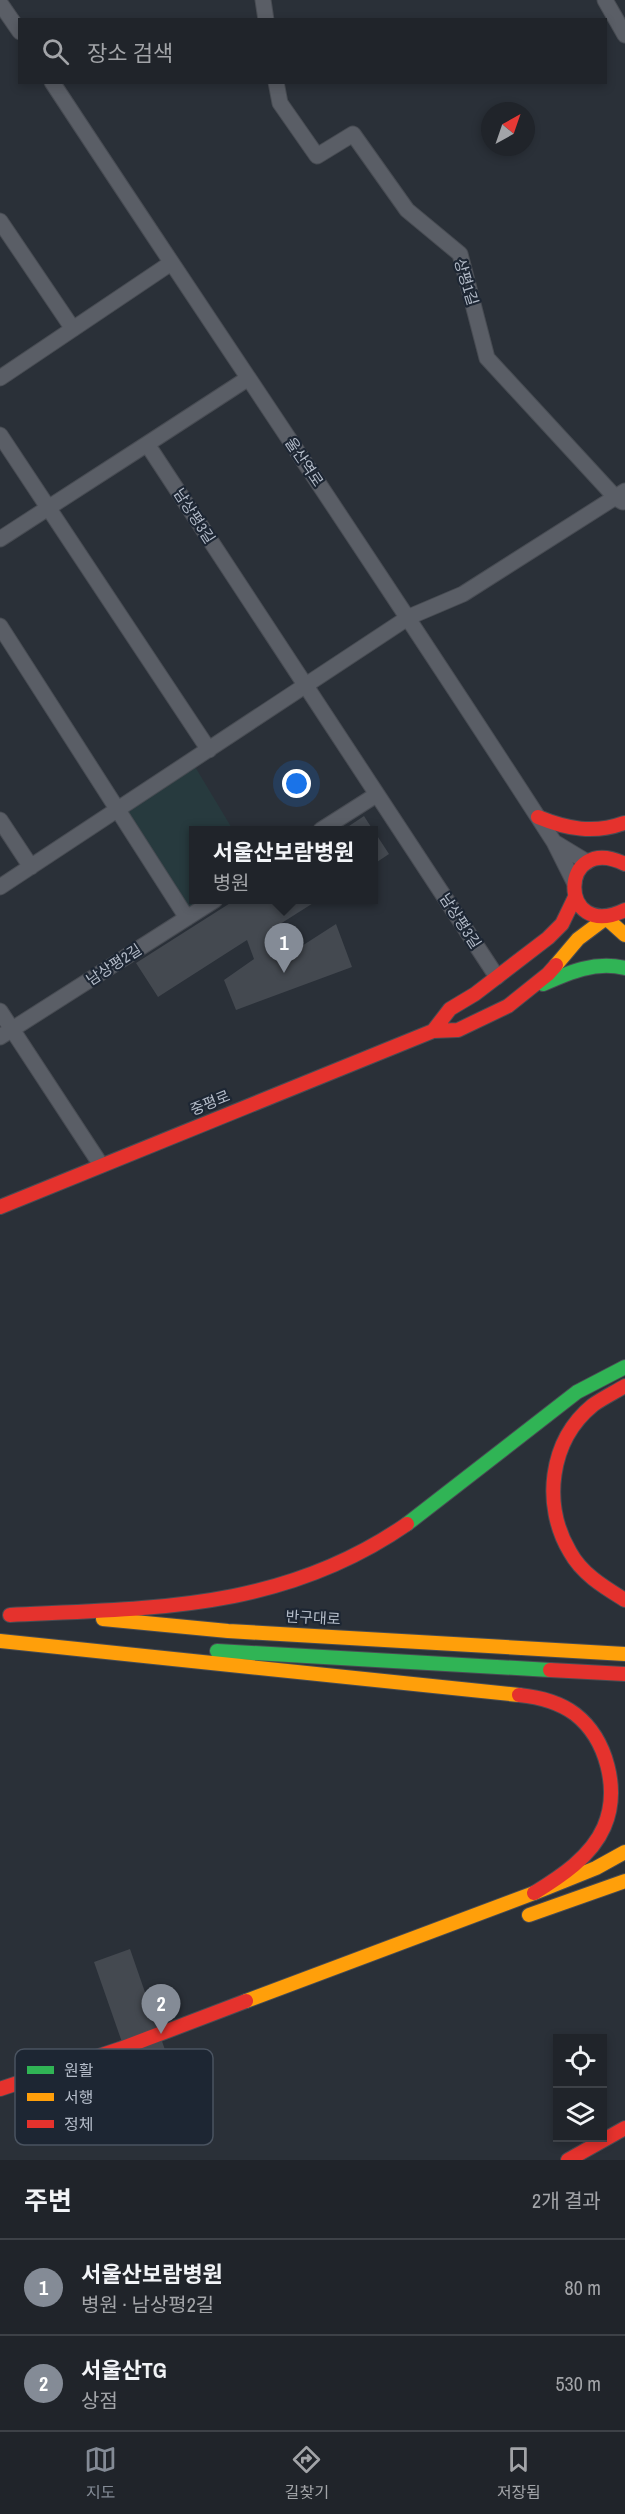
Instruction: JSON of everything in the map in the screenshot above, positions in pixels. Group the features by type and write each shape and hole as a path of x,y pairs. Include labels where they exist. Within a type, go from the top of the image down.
{"main road":[{"path":"538,817 564,828 608,830 625,823"},
{"path":"433,1031 450,1009 475,994 528,955 561,924 575,889 580,868 610,842 625,823"},
{"path":"592,859 616,859 625,864"},
{"path":"575,889 587,913 606,918 625,935"},
{"path":"433,1031 458,1030 508,1006 548,974 578,939 606,918 625,910"},
{"path":"529,991 588,966 603,965 625,968"},
{"name":"중평로","path":"0,1207 433,1031"},
{"path":"5,1615 200,1602 257,1592 316,1574 370,1549 403,1529 577,1392 625,1367"},
{"path":"625,1386 600,1400 574,1426 556,1462 551,1490 554,1519 565,1547 582,1570 625,1599"},
{"name":"반구대로","path":"5,1615 99,1619 228,1631 625,1654"},
{"path":"0,1640 625,1674"},
{"path":"0,1640 537,1696 565,1705 589,1724 607,1750 614,1780 613,1805 603,1830 588,1851 570,1869 534,1893"},
{"path":"120,2049 534,1893 596,1868 625,1852"},
{"path":"579,1896 625,1872"},
{"path":"513,1920 625,1881"},
{"path":"156,2049 227,2024"},
{"path":"0,2089 15,2084"},
{"path":"568,2160 625,2128"}],"street":[{"path":"263,0 266,18"},
{"path":"605,0 625,35"},
{"path":"0,3 5,22 18,31"},
{"name":"울산역로","path":"53,84 247,379 409,617 554,842 575,889"},
{"name":"상평1길","path":"276,84 280,103 317,156 352,134 407,210 460,254 487,358 622,497"},
{"path":"0,220 73,329"},
{"path":"0,378 171,263"},
{"path":"0,539 247,379"},
{"path":"0,435 209,750"},
{"name":"남상평3길","path":"147,444 497,976"},
{"path":"0,887 409,617 463,594 622,497"},
{"path":"0,626 188,918"},
{"path":"329,826 376,795"},
{"path":"0,820 31,867"},
{"path":"554,842 592,859"},
{"name":"남상평2길","path":"6,1034 209,904"},
{"path":"0,1011 6,1034 101,1165"}],"green space":[{"path":"194,765 231,826 189,826 189,904 200,904 190,910 125,811"}],"building":[{"path":"364,816 370,826 349,826"},
{"path":"378,837 389,854 378,861"},
{"path":"229,904 312,904 277,926 294,951 336,924 352,967 236,1010 224,980 254,959 247,940 158,997 136,963"},
{"path":"130,1949 165,2049 124,2049 94,1962"}],"traffic: fast":[{"path":"543,984 593,967 625,968"},
{"path":"407,1524 577,1392 625,1367"},
{"path":"217,1651 550,1670"}],"traffic: slow":[{"path":"556,965 578,939 606,918 625,935"},
{"path":"103,1619 228,1631 625,1654"},
{"path":"0,1641 519,1695"},
{"path":"246,2001 534,1893 596,1868 625,1852"},
{"path":"529,1915 625,1881"}],"traffic: jam":[{"path":"538,817 559,825 581,829 602,828 624,823"},
{"path":"625,864 603,858 587,862 578,873 574,887 577,901 587,912 603,916 625,910"},
{"path":"556,965 508,1006 458,1030 433,1031 450,1009 475,994 548,938 562,924 575,897"},
{"path":"0,1207 433,1031"},
{"path":"625,1386 593,1405 578,1420 559,1455 554,1474 553,1494 561,1534 575,1560 594,1579 625,1600"},
{"path":"10,1615 167,1606 265,1589 313,1574 360,1552 407,1524"},
{"path":"550,1670 625,1674"},
{"path":"519,1695 556,1703 575,1714 595,1737 602,1751 610,1782 609,1813 598,1838 574,1865 534,1893"},
{"path":"120,2049 246,2001"},
{"path":"0,2089 15,2084"},
{"path":"568,2160 625,2128"}],"place":[{"name":"서울산보람병원","path":"284,973"},
{"name":"서울산TG","path":"161,2034"}]}
